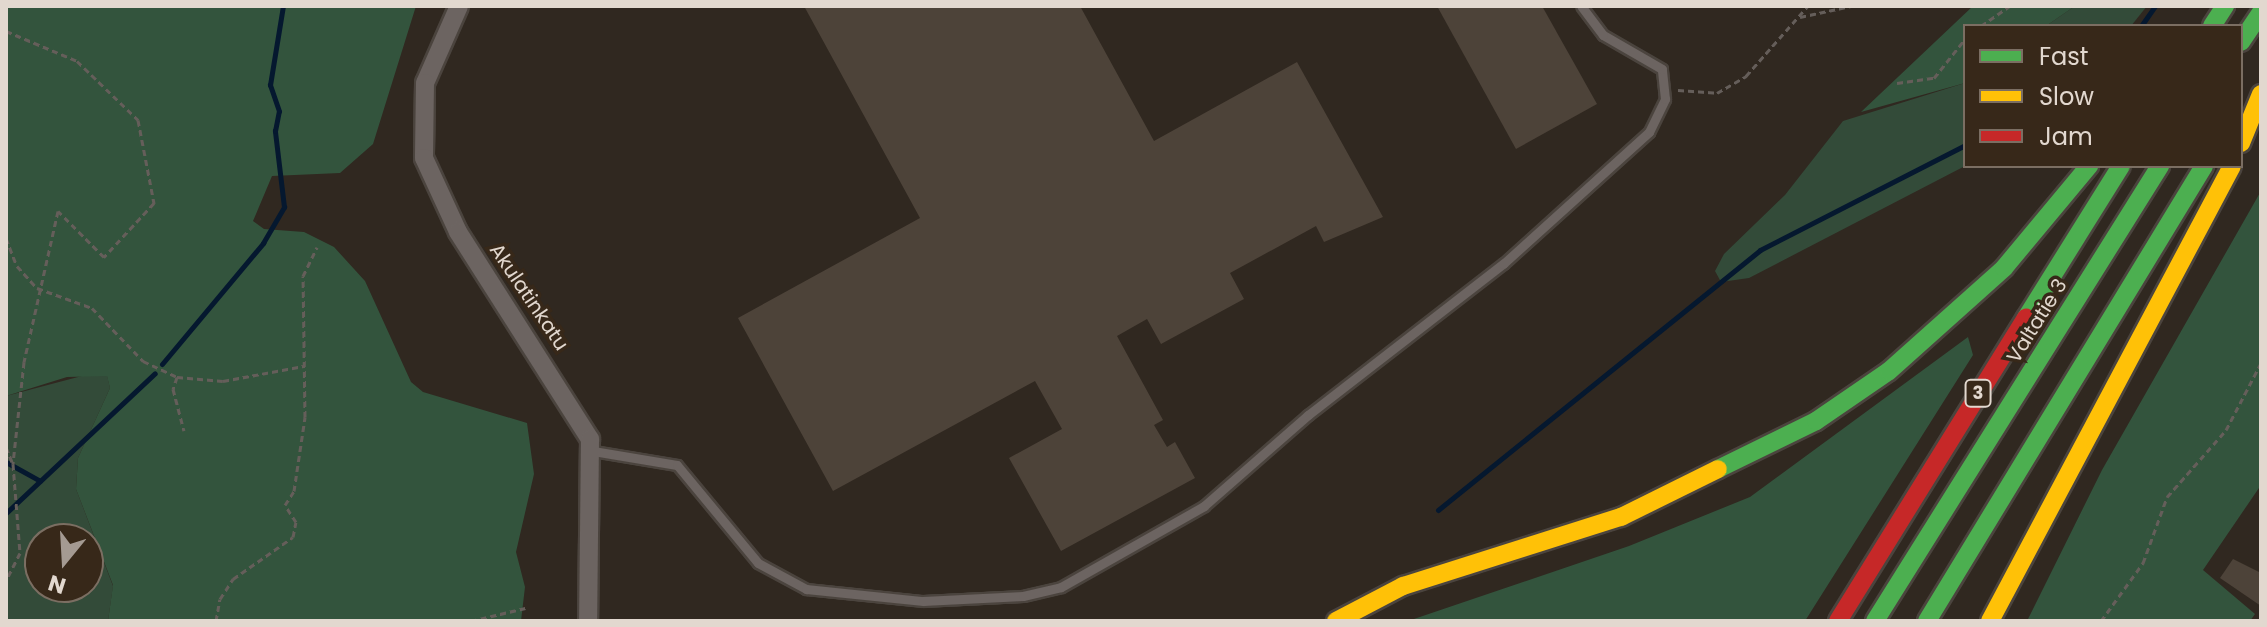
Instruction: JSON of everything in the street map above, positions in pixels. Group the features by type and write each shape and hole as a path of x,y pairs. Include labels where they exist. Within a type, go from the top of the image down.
{"highway":[{"path":"2213,24 2225,6"},
{"path":"2243,39 2261,12"},
{"path":"2243,108 2261,82"},
{"path":"2243,138 2261,94"},
{"path":"1336,621 1403,586 1621,517 1816,421 1889,371 2004,268 2087,168"},
{"name":"3","path":"1838,621 2120,168"},
{"name":"Valtatie 3","path":"1875,621 2159,168"},
{"path":"1927,621 2203,168"},
{"path":"1990,621 2231,168"}],"street":[{"name":"Akulatinkatu","path":"459,6 425,83 424,158 458,232 579,414 593,451 588,621"}],"lane":[{"path":"593,451 677,465 758,563 806,589 923,601 1023,596 1061,587 1204,506 1308,415 1503,264 1649,132 1662,112 1666,87 1657,61 1603,35 1581,6"}],"path":[{"path":"1666,87 1717,93 1746,76 1808,6"},
{"path":"1800,17 1851,6"},
{"path":"1984,24 2010,6"},
{"path":"6,31 77,61 138,120 154,203 104,257 58,211 37,288 13,464 20,553 6,580"},
{"path":"1897,83 1934,78 1963,42"},
{"path":"6,238 17,266 37,288 92,308 143,361 177,377 223,381 304,366"},
{"path":"216,621 220,599 233,579 293,537 296,522 285,505 294,491 305,417 303,276 317,247"},
{"path":"2101,621 2143,563 2167,497 2226,430 2261,363"},
{"path":"177,377 173,389 184,431"},
{"path":"6,447 13,464"},
{"path":"471,621 525,608"}],"green space":[{"path":"6,6 416,6 373,144 340,173 272,176 253,221 264,229 304,232 334,247 365,281 411,382 423,392 527,423 534,474 516,552 525,587 521,621 108,621 113,585 104,562 104,523 89,523 76,489 78,458 110,388 107,376 67,377 6,396"},
{"path":"1973,6 2075,6 2049,24 1963,24 1963,84 1861,112"},
{"path":"2075,6 2147,6 2133,24 2049,24"},
{"path":"1963,84 1963,167 1749,278 1721,282 1715,271 1724,254 1785,195 1843,121"},
{"path":"2261,191 2261,485 2203,570 2255,614 2250,621 2027,621 2102,470"},
{"path":"1968,337 1973,355 1805,621 1408,621 1629,546 1750,497"},
{"path":"97,372 107,375 110,388 78,458 76,489 89,523 24,523 24,603 104,603 104,562 113,586 108,621 6,621 6,396"}],"building":[{"path":"804,6 1080,6 1154,141 1297,62 1383,217 1324,242 1316,226 1230,273 1244,299 1161,344 1147,319 1117,336 1163,420 1154,425 1167,447 1175,442 1195,478 1061,551 1009,458 1062,429 1035,381 833,491 738,318 920,218"},
{"path":"1437,6 1542,6 1597,104 1516,149"},
{"path":"2233,559 2261,573 2261,606 2220,578"}],"waterway":[{"path":"162,364 263,243 284,207 275,131 279,111 270,85 283,6"},
{"path":"2142,24 2155,6"},
{"path":"1438,510 1760,250 1963,146"},
{"path":"6,513 155,373"},
{"path":"6,462 40,481"}],"traffic: fast":[{"path":"2213,24 2225,6"},
{"path":"2243,39 2261,12"},
{"path":"1718,469 1816,421 1889,371 2004,268 2087,168"},
{"path":"2026,318 2120,168"},
{"path":"1875,621 2159,168"},
{"path":"1927,621 2203,168"}],"traffic: slow":[{"path":"2243,138 2261,94"},
{"path":"1990,621 2231,168"},
{"path":"1336,621 1403,586 1621,517 1718,469"}],"traffic: jam":[{"path":"1838,621 2026,318"}]}
